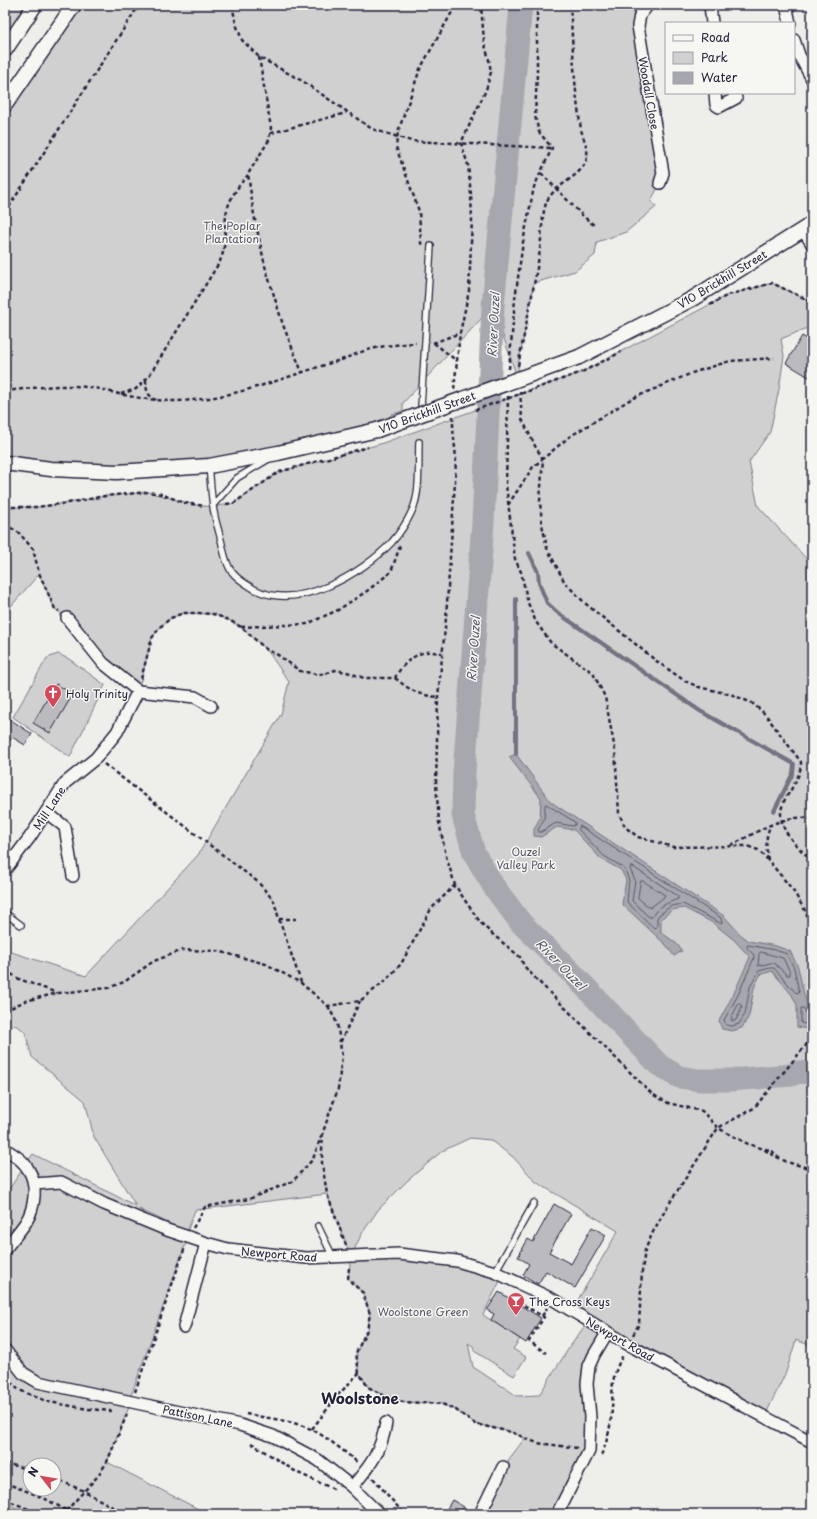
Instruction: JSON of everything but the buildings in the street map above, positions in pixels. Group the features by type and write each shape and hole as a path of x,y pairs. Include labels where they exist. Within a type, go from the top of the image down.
{"street":[{"path":"5,50 35,5"},
{"path":"5,105 74,5"},
{"name":"Woodall Close","path":"648,5 640,15 638,26 664,172 660,183"},
{"path":"710,5 712,22"},
{"path":"786,5 790,22"},
{"path":"795,43 812,80"},
{"path":"715,94 716,105 719,107 736,98 734,94"},
{"path":"812,219 807,227 812,244"},
{"name":"V10 Brickhill Street","path":"5,463 51,469 117,472 209,466 278,453 377,430 579,357 692,299 807,227"},
{"path":"67,618 103,663 138,691 195,697 211,706"},
{"name":"Mill Lane","path":"5,869 65,783 96,758 117,732 138,691"},
{"path":"46,812 65,826 73,876"},
{"path":"5,1149 19,1158 29,1169 34,1184 33,1203 26,1222 5,1249"},
{"name":"Newport Road","path":"34,1184 61,1182 167,1230 228,1249 306,1258 399,1254 457,1261 495,1272 552,1299 607,1333 812,1442"},
{"path":"184,1327 206,1243"},
{"path":"557,1514 589,1451 590,1417 586,1384 592,1360 607,1333"},
{"name":"Pattison Lane","path":"5,1350 23,1373 38,1382 129,1407 240,1425 273,1436 318,1460 352,1487 379,1514"},
{"path":"352,1487 376,1456 384,1438 386,1423"},
{"path":"480,1514 503,1467"}],"lane":[{"path":"421,407 431,247"},
{"path":"209,466 213,506 226,559 232,572 244,584 258,591 271,595 288,597 318,590 341,580 360,569 392,541 413,509 416,492 419,442"},
{"path":"213,506 237,478 278,453"},
{"path":"5,913 21,925"},
{"path":"495,1272 534,1203"},
{"path":"318,1226 333,1257"}],"path":[{"path":"5,213 139,5"},
{"path":"232,5 236,24 242,40 259,57 304,82 372,129 397,138 411,141 552,148"},
{"path":"431,247 425,248 421,243 419,211 396,147 398,132 420,68 456,5"},
{"path":"454,392 460,333 469,291 472,219 468,165 461,143 486,90 491,72 484,41 481,5"},
{"path":"537,5 537,73 535,116 539,132 552,148"},
{"path":"518,366 539,255 544,213 548,200 556,189 581,170 586,162 587,152 581,129 575,80 570,5"},
{"path":"119,394 136,389 146,379 223,255 227,210 236,189 248,174 269,140 271,133 259,57"},
{"path":"271,133 347,112"},
{"path":"509,373 515,299 523,242 534,186 552,148"},
{"path":"248,174 254,215 265,266 283,325 302,372"},
{"path":"541,174 595,226"},
{"path":"707,306 728,295 772,283 812,302"},
{"path":"5,391 56,385 94,388 156,401 179,401 231,394 344,359 381,345 424,342 433,343 460,333"},
{"path":"433,343 457,361"},
{"path":"470,412 582,372 624,350"},
{"path":"508,505 533,467 569,437 631,399 692,373 730,361 774,358"},
{"path":"146,379 146,391 149,396 156,401"},
{"path":"520,389 522,419 535,446 544,459 540,501 542,524 547,548 565,583 586,604 649,656 685,681 699,687 752,703 765,714 801,762 801,770 782,805 781,821 794,844 812,860"},
{"path":"508,394 506,485 512,528 512,548 514,559 521,572 528,603 536,622 551,643 593,673 605,697 615,750 619,813 625,827 638,837 673,847 747,846 758,850 792,889 806,912 812,930"},
{"path":"447,420 454,416 453,429 456,458 446,618 438,697 436,784 439,822 446,856 455,885 480,922 502,943 520,957 524,966 536,979 652,1094 668,1103 702,1111 718,1128 748,1144 764,1149 777,1157 812,1169"},
{"path":"5,507 52,505 105,496 148,492 161,494 186,502 213,506 234,503 279,472 373,446"},
{"path":"5,524 20,533 33,548 39,573 55,609 67,618"},
{"path":"241,627 307,624 338,610 367,591 391,572 400,550 403,526"},
{"path":"138,691 152,638 160,627 171,618 183,613 213,614 229,620 241,627 266,650 278,655 300,671 325,674 335,670 347,672 364,678 395,678 410,689 422,695 438,697"},
{"path":"395,678 399,670 409,660 426,652 442,653"},
{"path":"96,758 258,882 274,901 301,983"},
{"path":"729,846 771,824 801,818 812,819"},
{"path":"768,860 766,845 768,831 771,824"},
{"path":"340,1043 360,1001 385,981 400,964 431,909 455,885"},
{"path":"279,919 296,920"},
{"path":"5,1011 25,1001 58,994 108,988 124,982 154,961 183,950 218,951 266,964 301,983 328,1006 337,1023 342,1056 338,1089 313,1159 293,1181 249,1198 204,1207 188,1237 129,1407 107,1462 97,1477 66,1511"},
{"path":"5,970 19,979 58,994"},
{"path":"328,1006 360,1001"},
{"path":"598,1461 604,1448 610,1427 614,1374 639,1324 642,1271 645,1250 652,1232 718,1128 754,1108 812,1038"},
{"path":"323,1132 322,1163 327,1194 351,1257 348,1279 363,1293 370,1314 367,1330 356,1353 359,1373 368,1387 383,1395 403,1402 442,1404 456,1410 475,1424 511,1432 537,1443 577,1447 600,1455"},
{"path":"512,1298 542,1316"},
{"path":"546,1353 529,1341 544,1317 542,1316 552,1299"},
{"path":"312,1429 338,1395 359,1373"},
{"path":"5,1377 19,1390 49,1402 88,1409 119,1412"},
{"path":"129,1407 135,1414"},
{"path":"248,1441 298,1473 338,1491"},
{"path":"5,1463 22,1468"},
{"path":"62,1481 84,1491 125,1514"},
{"path":"5,1483 23,1489 71,1514"},
{"path":"5,1499 36,1514"}],"green space":[{"path":"5,5 35,5 5,50"},
{"name":"The Poplar Plantation","path":"74,5 648,5 640,15 660,183 651,201 656,207 626,232 597,242 595,255 575,271 534,283 518,366 519,383 493,306 403,403 403,411 392,414 377,430 278,453 117,472 5,463 5,105"},
{"name":"Ouzel Valley Park","path":"772,283 812,302 812,326 781,339 784,356 770,432 749,462 758,506 812,565 812,1346 796,1340 786,1372 764,1418 607,1333 589,1366 589,1451 557,1514 480,1514 503,1467 525,1438 511,1432 475,1424 456,1410 442,1404 403,1402 383,1395 368,1387 359,1373 356,1353 367,1330 370,1314 363,1293 348,1279 351,1257 327,1194 195,1210 187,1232 139,1209 186,1243 129,1401 131,1402 107,1462 208,1514 29,1514 5,1503 5,1195 33,1154 136,1206 94,1137 85,1101 32,1057 25,1032 14,1025 5,1034 5,950 86,976 198,855 281,714 289,682 267,650 241,627 229,620 213,614 183,613 171,618 160,627 152,638 138,691 103,663 67,618 55,609 39,574 5,613 5,507 37,507 105,496 148,492 196,505 213,507 234,503 279,472 380,444 582,372 728,295","holes":["470,1138 490,1140 513,1157 536,1182 618,1231 572,1310 588,1321 539,1395 517,1396 473,1367 468,1343 474,1347 474,1351 514,1376 526,1357 513,1349 520,1339 483,1315 503,1275 399,1254 351,1257 361,1235 378,1210 407,1181 442,1151"]},
{"path":"58,654 69,659 105,685 70,757 13,717 47,658"}],"water":[{"path":"516,754 551,802 724,916 740,934 749,941 776,946 790,951 798,967 804,994 812,1017 812,1023 807,1029 797,1027 797,1005 792,995 772,971 760,975 754,988 749,1016 742,1028 732,1031 722,1029 719,1021 734,993 750,957 734,940 713,923 684,908 672,910 661,919 661,932 677,944 682,951 674,956 666,945 622,904 626,880 621,870 601,859 574,830 557,827 541,837 534,836 534,829 540,818 541,798 509,757"}],"waterway":[{"name":"River Ouzel","path":"521,5 493,306 483,523 464,773 463,815 474,853 494,887 521,923 571,972 659,1065 679,1077 699,1080 730,1080 792,1075 797,1072 812,1073"},
{"path":"529,553 538,572 539,583 547,603 558,613 700,711 794,764 793,773 774,811"},
{"path":"516,599 516,754"}],"place":[{"name":"Holy Trinity","path":"53,708"},
{"name":"The Cross Keys","path":"516,1316"}],"district":[{"name":"Woolstone","path":"360,1397"}],"park label":[{"name":"Woolstone Green","path":"423,1311"}]}
